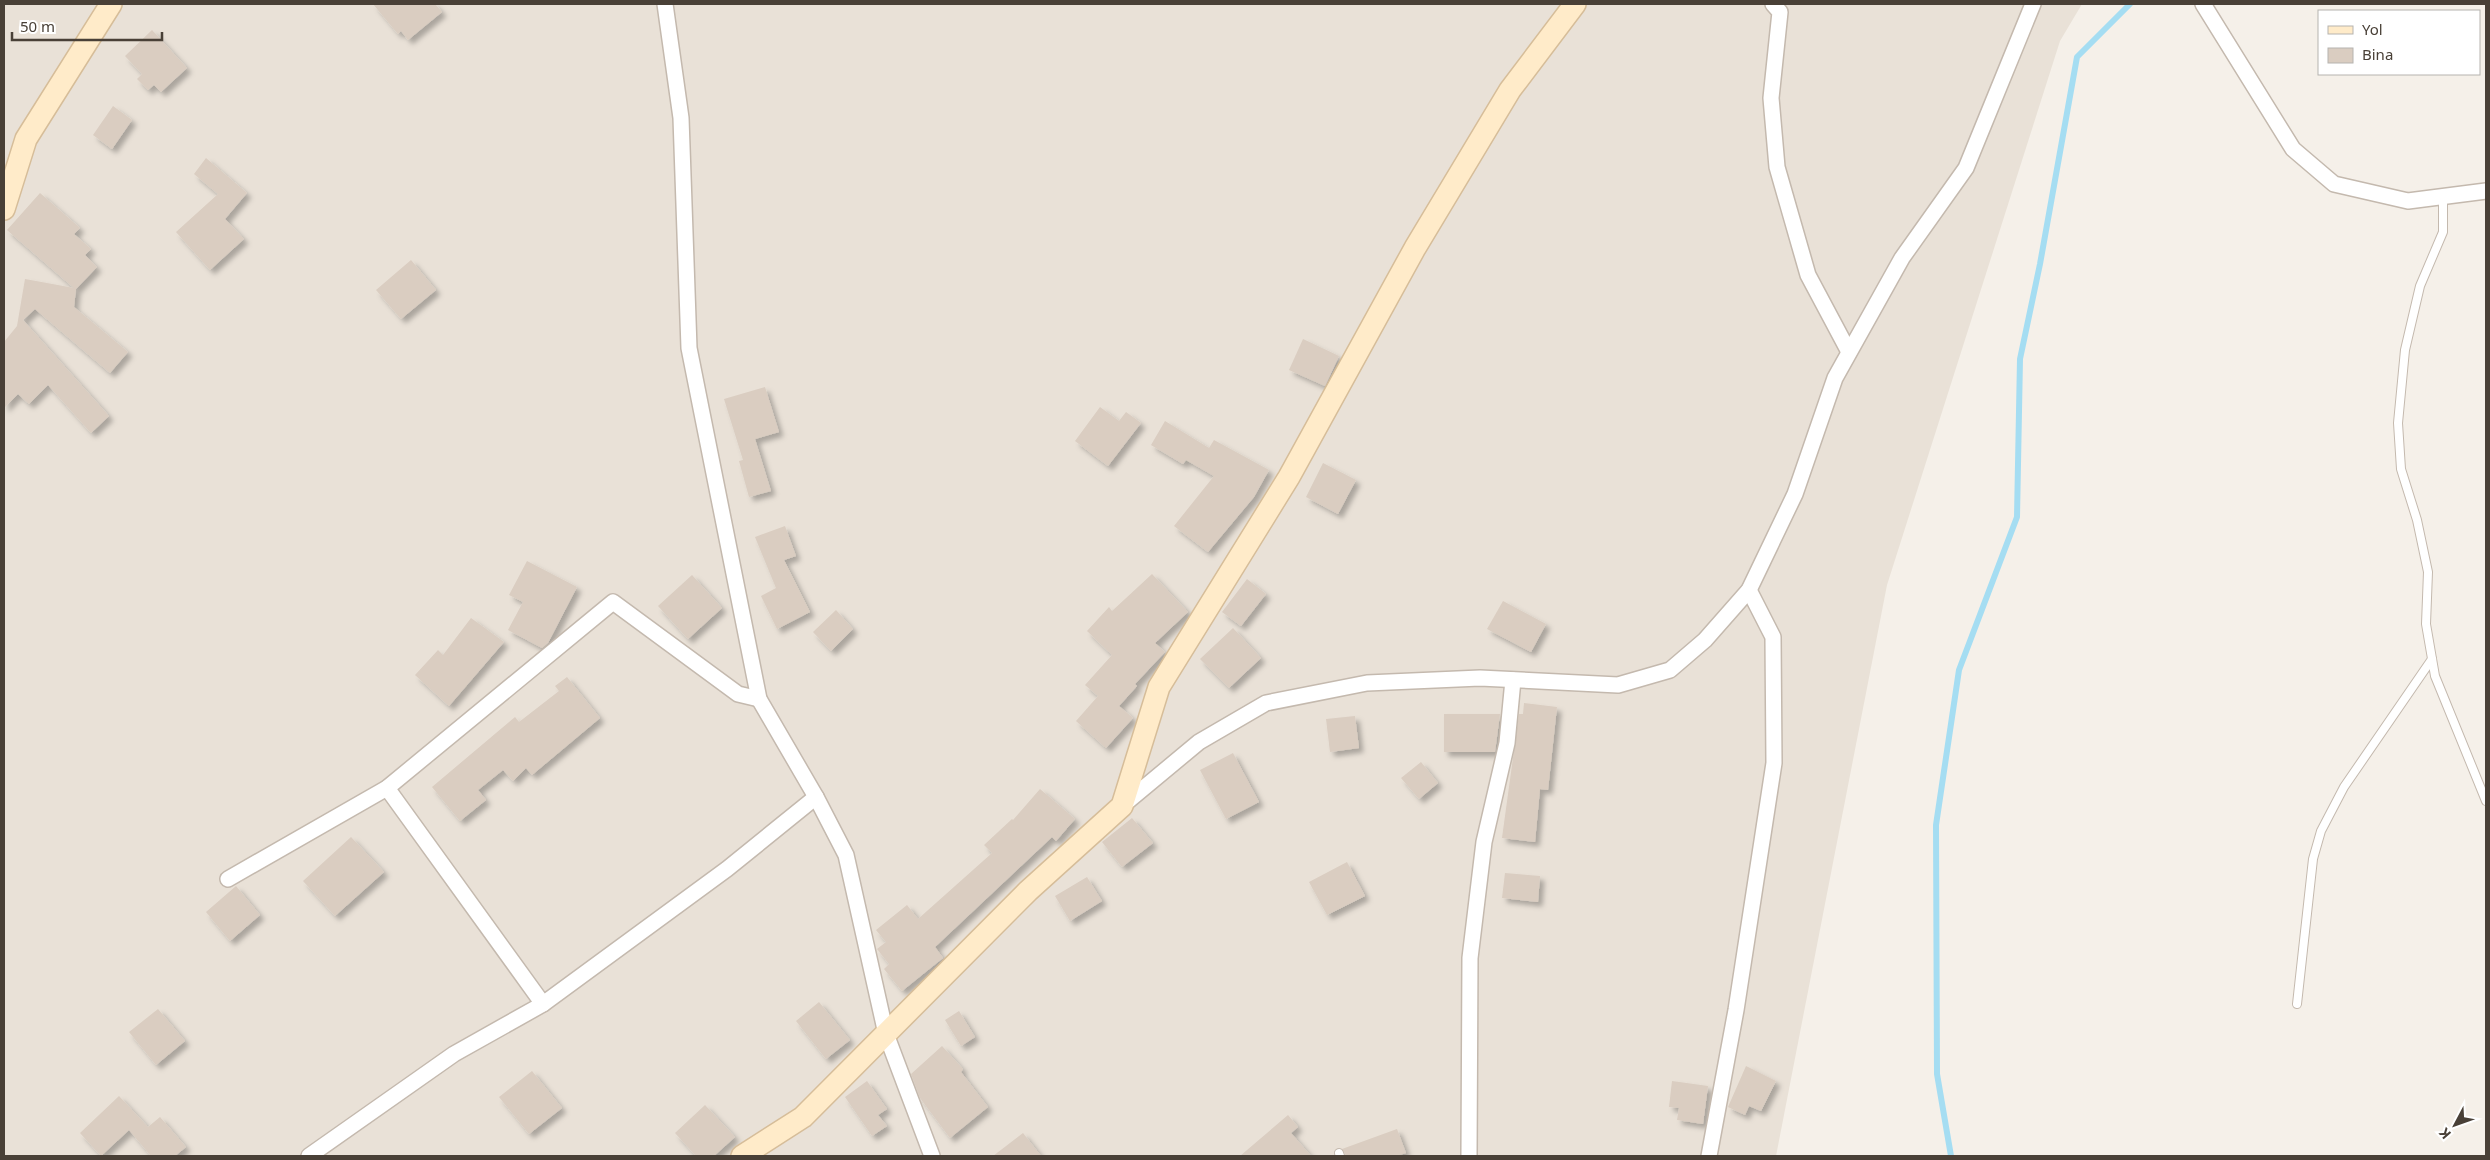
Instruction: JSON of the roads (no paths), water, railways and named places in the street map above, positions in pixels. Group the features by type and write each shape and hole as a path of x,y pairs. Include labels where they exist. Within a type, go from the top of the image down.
{"street":[{"path":"4,209 26,139 111,4"},
{"path":"665,4 681,118 689,348 759,699 846,854 886,1034 932,1156"},
{"path":"1122,806 1159,687 1289,477 1415,248 1510,90 1575,4"},
{"path":"1773,4 1780,12 1771,98 1777,167 1808,275 1849,352"},
{"path":"742,1156 803,1117 1028,891 1122,806 1199,742 1266,703 1367,683 1480,678 1618,685 1670,670 1705,640 1749,590 1795,494 1835,378 1902,258 1966,168 2033,4"},
{"path":"2203,4 2293,149 2334,184 2408,201 2486,191"},
{"path":"1709,1156 1736,1010 1774,763 1773,637 1749,590"},
{"path":"228,880 387,788 613,602 738,694 759,699"},
{"path":"1469,1156 1470,958 1484,842 1506,743 1513,680"},
{"path":"387,788 542,1004"},
{"path":"309,1156 454,1054 542,1004 727,869 816,798"}],"lane":[{"path":"2443,197 2443,232 2420,286 2405,350 2398,423 2401,469 2417,520 2428,572 2426,624 2435,676 2486,800"},
{"path":"2297,1004 2313,859 2321,831 2344,788 2432,659"}],"waterway":[{"path":"1951,1156 1937,1074 1936,825 1959,670 2017,517 2020,359 2040,264 2077,57 2130,4"}]}
